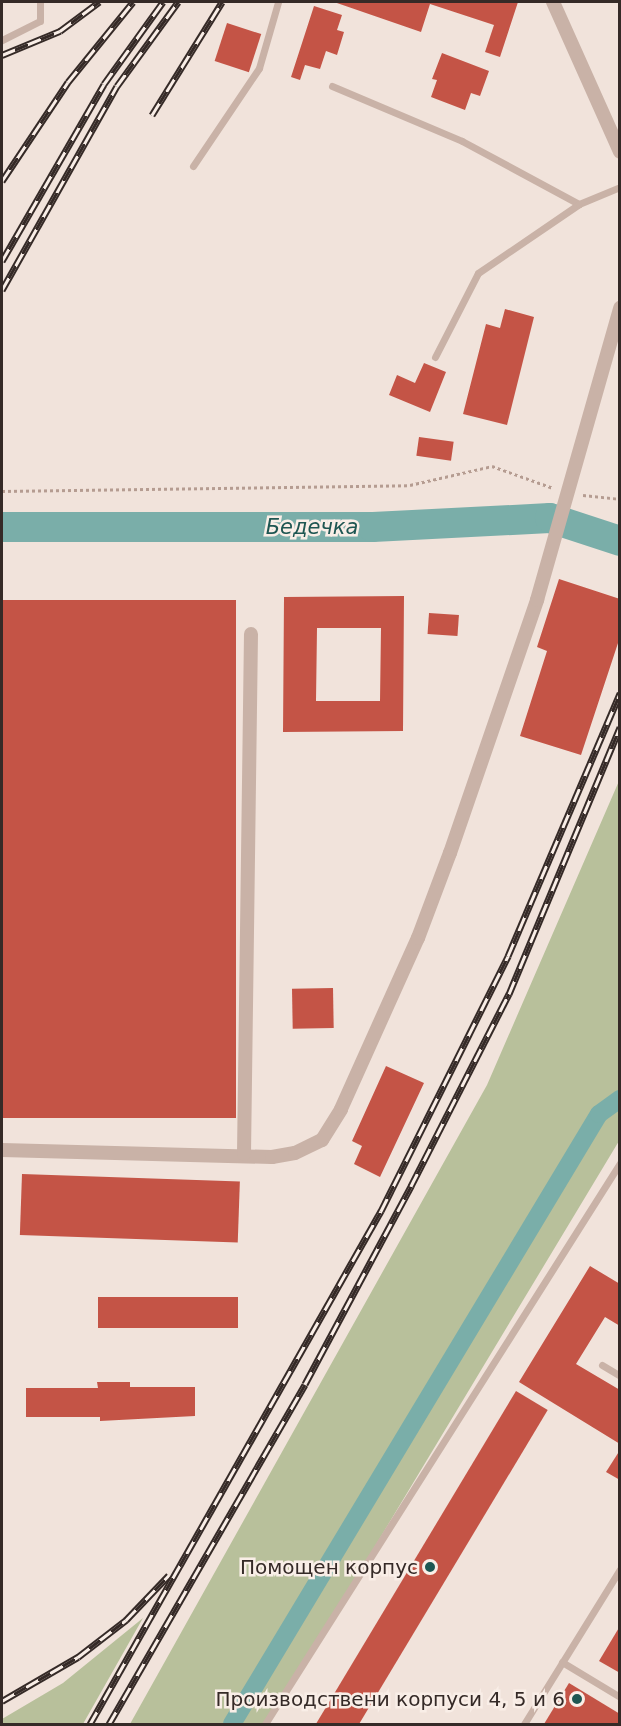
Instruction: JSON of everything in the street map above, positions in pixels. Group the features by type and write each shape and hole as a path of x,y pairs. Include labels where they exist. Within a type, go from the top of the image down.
{"street":[{"path":"553,2 620,152"},
{"path":"2,1150 272,1156 295,1153 322,1140 340,1109 422,927 500,713 554,540 564,498 620,308"},
{"path":"244,1154 251,634"}],"lane":[{"path":"2,40 40,21 40,2"},
{"path":"193,166 259,68 278,2"},
{"path":"332,86 462,141 579,204"},
{"path":"435,357 478,273 579,204 620,187"},
{"path":"265,1725 620,1163"},
{"path":"602,1365 620,1376"},
{"path":"524,1725 620,1569"},
{"path":"562,1662 620,1697"}],"path":[{"path":"2,491 410,485 492,466 564,498 620,499"}],"green space":[{"path":"619,781 619,1141 268,1724 130,1724 487,1085"},
{"path":"143,1618 83,1724 2,1724 2,1719 63,1683"}],"building":[{"path":"334,2 518,2 500,57 485,52 494,25 430,4 421,32"},
{"path":"314,6 342,15 337,30 344,32 337,55 326,51 320,69 305,65 300,80 291,77"},
{"path":"227,23 261,34 249,72 215,61"},
{"path":"442,53 489,71 480,96 471,93 465,110 431,97 437,80 432,79"},
{"path":"505,309 534,317 507,425 463,414 486,324 500,328"},
{"path":"424,363 446,372 430,412 389,395 397,375 415,383"},
{"path":"419,437 454,442 451,461 416,456"},
{"path":"559,579 620,599 620,637 581,755 520,736 547,651 537,647"},
{"path":"404,596 403,731 283,732 284,597","holes":["317,628 381,628 380,701 316,701"]},
{"path":"2,600 236,600 236,1118 2,1118"},
{"path":"429,613 459,615 457,636 428,634"},
{"path":"333,988 334,1028 293,1029 292,989"},
{"path":"386,1066 424,1083 380,1177 354,1164 362,1146 352,1141"},
{"path":"22,1174 240,1182 238,1243 20,1235"},
{"path":"590,1266 620,1284 620,1326 605,1317 576,1364 620,1390 620,1444 519,1382"},
{"path":"98,1297 238,1297 238,1328 98,1328"},
{"path":"97,1382 130,1382 130,1387 195,1387 195,1416 100,1421 100,1417 26,1417 26,1388 98,1388"},
{"name":"Помощен корпус","path":"516,1391 548,1410 359,1724 316,1724"},
{"path":"620,1450 620,1480 606,1472"},
{"path":"620,1626 620,1673 599,1661"},
{"name":"Производствени корпуси 4, 5 и 6","path":"569,1683 620,1714 620,1724 544,1724"}],"waterway":[{"name":"Бедечка","path":"2,527 373,527 550,518 620,541"},
{"path":"232,1724 599,1114 620,1099"}],"railway":[{"path":"2,55 60,31 99,2"},
{"path":"2,181 68,82 133,2"},
{"path":"2,261 104,84 163,2"},
{"path":"2,290 117,86 178,2"},
{"path":"152,115 222,2"},
{"path":"90,1724 381,1211 508,956 620,693"},
{"path":"109,1724 305,1384 411,1186 509,994 620,727"},
{"path":"2,1701 78,1657 126,1620 169,1575"}],"place":[{"name":"Помощен корпус","path":"430,1567"},
{"name":"Производствени корпуси 4, 5 и 6","path":"577,1699"}]}
